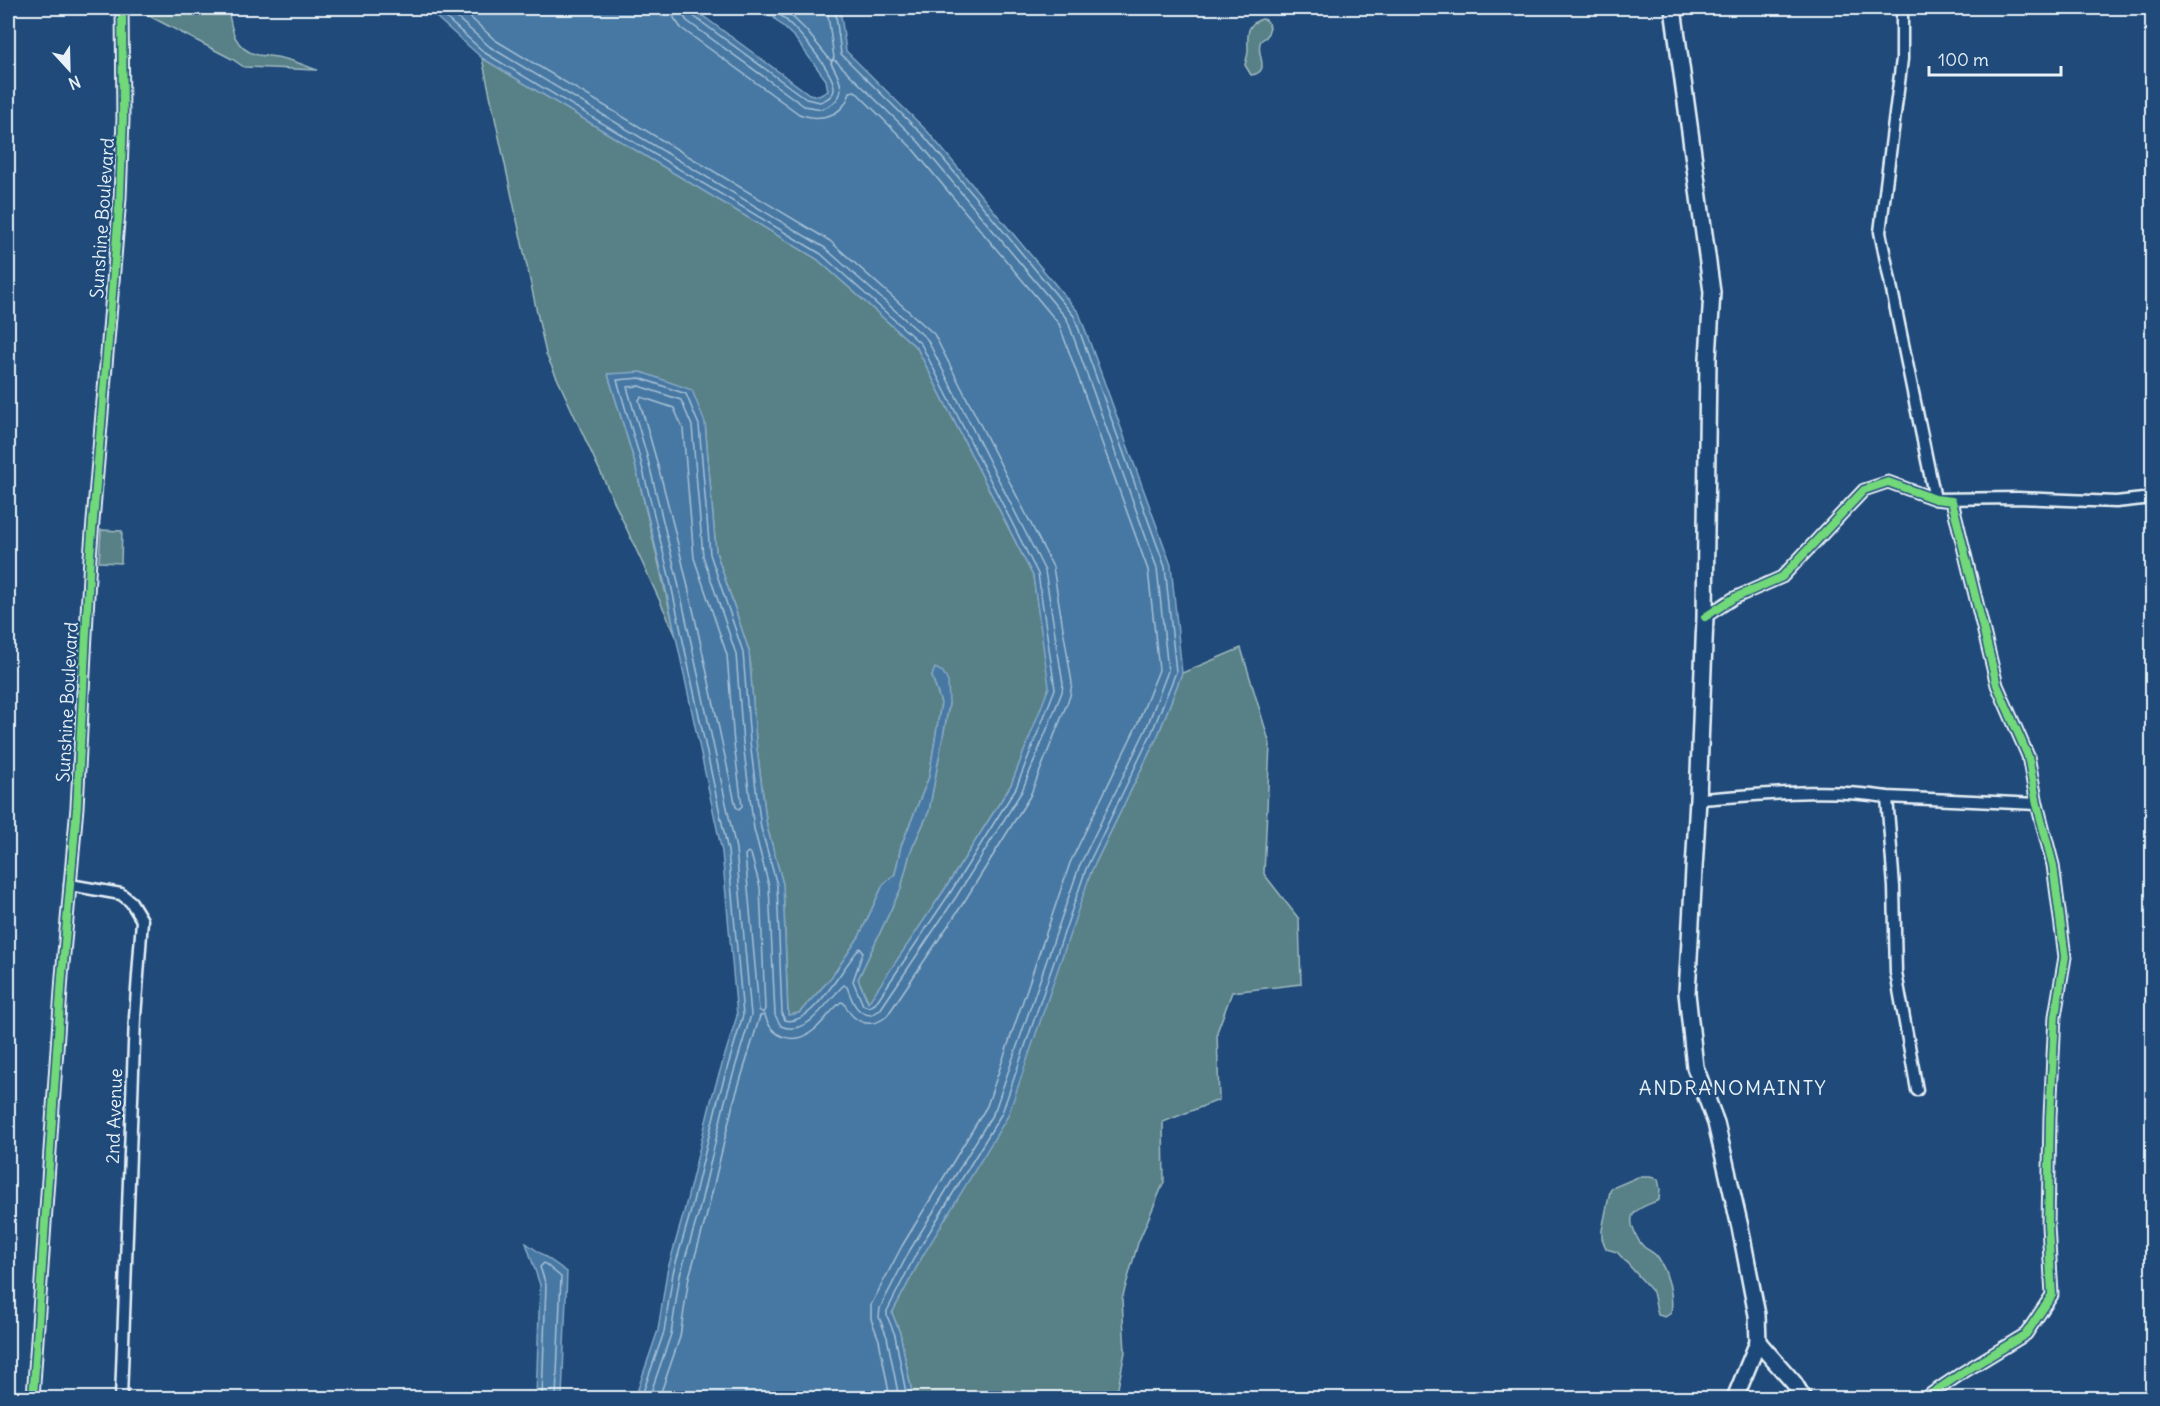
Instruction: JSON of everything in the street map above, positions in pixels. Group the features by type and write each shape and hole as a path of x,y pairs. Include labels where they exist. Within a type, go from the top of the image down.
{"main road":[{"path":"1673,8 1712,292 1708,358 1705,617 1687,993 1695,1067 1716,1123 1757,1315 1758,1342 1735,1398"},
{"path":"1758,1342 1794,1383 1803,1398"}],"street":[{"name":"Sunshine Boulevard","path":"33,1398 62,976 77,807 90,556 120,198 123,119 122,8"},
{"path":"1902,8 1902,59 1880,231 1935,499"},
{"path":"1705,617 1734,598 1782,577 1864,490 1888,482 1935,499 1952,501 1997,685 2028,756 2037,804 2053,865 2064,957 2055,1016 2050,1116 2048,1225 2052,1295 2026,1334 1962,1372 1925,1398"},
{"path":"1935,499 2018,498 2116,502 2152,498"},
{"path":"1698,799 1814,793 1866,793 1887,797 2037,804"},
{"path":"1887,797 1894,887 1896,974 1917,1090"},
{"name":"2nd Avenue","path":"70,885 121,894 131,902 142,920 135,1017 121,1398"}],"green space":[{"path":"134,8 228,8 232,30 244,48 258,55 286,59 317,70 244,67"},
{"path":"1262,19 1266,20 1270,27 1267,36 1260,43 1261,70 1251,75 1245,65 1248,35 1250,27"},
{"path":"482,58 817,259 917,348 1033,576 1050,687 1011,785 869,1003 858,979 901,888 910,853 929,811 949,704 932,676 941,703 929,777 901,846 895,874 883,885 859,937 831,978 799,1013 788,1016 783,884 767,827 756,741 749,651 716,552 705,423 608,374 634,460 676,636 546,354"},
{"path":"101,530 122,531 121,563 99,562"},
{"path":"1241,648 1270,744 1264,874 1299,919 1301,984 1232,992 1217,1032 1219,1100 1163,1122 1164,1182 1138,1243 1122,1299 1125,1352 1116,1398 913,1398 900,1333 892,1313 922,1257 1091,872 1158,735 1182,673"},
{"path":"1638,1177 1658,1179 1660,1189 1659,1200 1637,1210 1632,1218 1632,1224 1639,1241 1656,1256 1667,1277 1672,1306 1671,1313 1665,1317 1658,1315 1653,1292 1617,1252 1606,1249 1602,1238 1610,1191"}],"water":[{"path":"426,8 692,8 809,94 819,96 828,91 826,80 795,38 772,16 752,8 840,8 846,51 928,132 1079,313 1171,565 1182,673 1158,735 1091,872 1008,1116 922,1257 892,1313 900,1333 913,1398 635,1398 658,1330 667,1272 712,1097 737,1016 722,852 664,581 634,460 608,374 641,372 692,390 705,423 716,552 749,651 756,741 767,827 783,884 788,1015 799,1013 831,978 859,937 883,885 895,874 901,846 929,777 941,703 932,676 935,668 943,672 948,682 949,704 929,811 910,853 901,888 858,979 868,1003 945,889 1011,785 1049,687 1033,576 917,348 817,259 482,58"},
{"path":"526,1243 567,1272 562,1398 536,1398 540,1285"}],"cycle path":[{"path":"33,1398 62,976 77,807 90,557 120,198 123,119 122,8"},
{"path":"1705,617 1734,598 1782,577 1864,490 1888,482 1935,499 1952,501 1997,685 2028,756 2037,804 2053,865 2065,957 2055,1016 2050,1116 2048,1225 2052,1295 2026,1334 1925,1398"}],"district":[{"name":"ANDRANOMAINTY","path":"1733,1087"}]}
